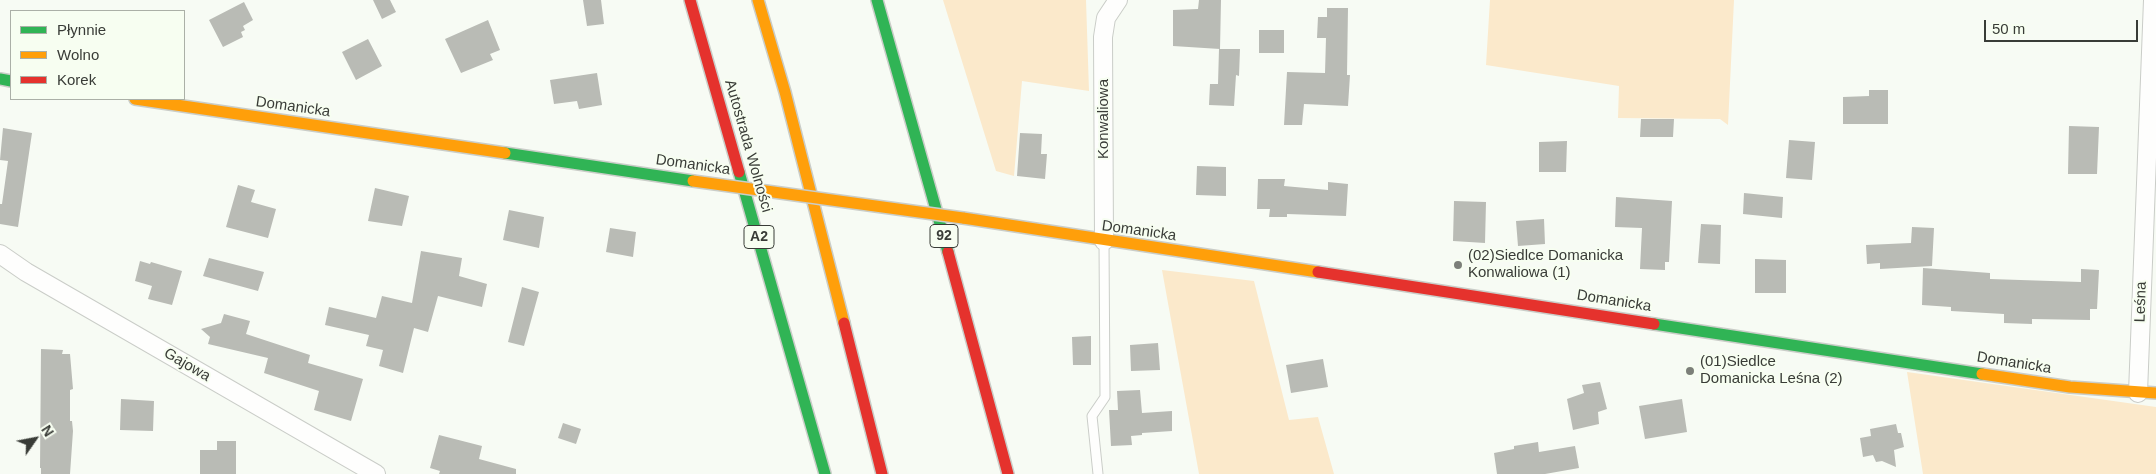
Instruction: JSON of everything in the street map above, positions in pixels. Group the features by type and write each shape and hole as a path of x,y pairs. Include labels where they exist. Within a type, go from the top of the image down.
{"main road":[{"name":"Autostrada Wolności","path":"690,0 825,474"},
{"path":"758,0 785,92 882,474"},
{"name":"92","path":"877,0 943,233 1008,474"},
{"name":"Domanicka","path":"142,100 693,181 963,218 2070,387 2138,394 2156,393"}],"street":[{"name":"Konwaliowa","path":"1104,241 1103,37 1106,18 1118,0"},
{"name":"Leśna","path":"2138,394 2153,0"},
{"name":"Gajowa","path":"0,254 26,272 376,474"}],"lane":[{"path":"1098,474 1092,416 1105,397 1104,241"}],"shaded area":[{"path":"943,0 1086,0 1089,91 1022,81 1014,176 996,171"},
{"path":"1490,0 1734,0 1728,125 1720,119 1618,118 1619,86 1486,65"},
{"path":"1162,270 1254,281 1289,420 1318,417 1334,474 1199,474"},
{"path":"1907,372 2156,407 2156,474 1923,474"}],"building":[{"path":"373,0 390,0 396,12 382,19"},
{"path":"583,0 601,0 604,24 587,26"},
{"path":"1199,0 1221,0 1220,49 1173,46 1173,10 1198,9"},
{"path":"244,2 253,20 243,26 245,30 241,32 243,37 223,47 209,20"},
{"path":"1327,8 1348,8 1347,75 1350,75 1348,106 1304,104 1302,125 1284,125 1287,72 1325,73 1326,38 1317,38 1318,17 1327,17"},
{"path":"488,20 500,50 490,54 493,60 461,73 445,39"},
{"path":"1259,30 1284,30 1284,53 1259,53"},
{"path":"368,39 382,66 356,80 342,52"},
{"path":"1219,49 1240,49 1239,76 1236,75 1234,106 1209,105 1210,84 1218,84"},
{"path":"597,73 602,105 579,109 577,101 554,104 550,80"},
{"path":"1869,90 1888,90 1888,124 1843,124 1843,97 1869,96"},
{"path":"1641,119 1674,119 1673,137 1640,137"},
{"path":"2069,126 2099,127 2097,174 2068,174"},
{"path":"3,128 32,133 18,227 0,224 0,204 2,204 8,161 0,160"},
{"path":"1020,133 1042,134 1041,154 1047,154 1045,179 1017,176"},
{"path":"1789,140 1815,142 1812,180 1786,178"},
{"path":"1567,141 1566,172 1539,172 1539,142"},
{"path":"1197,166 1226,167 1226,196 1196,195"},
{"path":"1258,179 1285,179 1284,186 1328,190 1328,182 1348,184 1346,216 1287,214 1287,217 1269,217 1270,209 1257,209"},
{"path":"238,185 255,190 251,202 276,209 268,238 226,227"},
{"path":"375,188 409,196 402,226 368,221"},
{"path":"1744,193 1783,197 1782,218 1743,214"},
{"path":"1616,197 1672,201 1669,262 1665,262 1665,270 1640,269 1642,228 1615,227"},
{"path":"1454,201 1486,202 1485,243 1453,241"},
{"path":"509,210 544,217 539,248 503,240"},
{"path":"1544,219 1545,244 1518,246 1516,221"},
{"path":"1701,224 1721,225 1720,264 1698,263"},
{"path":"1912,227 1934,228 1932,266 1880,269 1880,263 1867,264 1866,245 1911,243"},
{"path":"610,228 636,232 633,257 606,252"},
{"path":"421,251 462,258 459,276 487,284 482,307 438,296 428,332 414,328 403,373 379,366 383,350 366,346 369,335 325,325 329,307 376,318 382,296 412,303"},
{"path":"209,258 264,272 258,291 203,276"},
{"path":"1755,259 1786,260 1786,293 1755,293"},
{"path":"140,261 150,264 151,262 182,271 172,305 148,299 152,286 135,281"},
{"path":"1923,268 1990,273 1990,279 2081,282 2081,269 2099,270 2097,309 2090,309 2090,320 2032,319 2032,324 2004,323 2004,314 1951,311 1951,307 1922,305"},
{"path":"522,287 539,292 524,346 508,342"},
{"path":"224,314 250,321 246,334 310,355 308,363 363,379 351,421 314,410 319,391 264,373 268,358 208,344 210,337 201,329 221,323"},
{"path":"1091,336 1091,365 1073,365 1072,337"},
{"path":"1158,343 1160,370 1131,371 1130,345"},
{"path":"41,349 63,350 62,354 70,354 73,389 70,390 70,421 72,421 73,431 70,474 41,474"},
{"path":"1323,359 1328,387 1291,393 1286,365"},
{"path":"1600,382 1607,409 1598,412 1599,424 1573,430 1567,399 1584,393 1582,385"},
{"path":"1140,390 1142,413 1172,411 1172,431 1142,433 1142,435 1131,436 1132,445 1111,446 1109,410 1118,410 1117,391"},
{"path":"121,399 154,401 153,431 120,430"},
{"path":"1682,399 1687,432 1645,439 1639,406"},
{"path":"563,423 581,429 576,444 558,438"},
{"path":"1896,424 1898,433 1901,433 1904,447 1894,450 1896,467 1882,461 1876,462 1873,455 1863,457 1860,438 1871,436 1870,429"},
{"path":"439,435 482,446 479,459 516,469 516,474 439,474 440,471 430,468"},
{"path":"217,441 236,441 236,474 200,474 200,450 217,450"},
{"path":"1538,442 1539,452 1575,446 1579,468 1545,474 1497,474 1494,453 1514,449 1514,446"}],"traffic: fast":[{"path":"877,0 948,252"},
{"path":"0,79 10,81"},
{"path":"505,153 693,181"},
{"path":"739,172 825,474"},
{"path":"1654,324 1982,374"}],"traffic: slow":[{"path":"758,0 785,92 844,323"},
{"path":"142,100 505,153"},
{"path":"693,181 963,218"},
{"path":"963,218 1318,272"},
{"path":"1982,374 2070,387 2156,393"}],"traffic: jam":[{"path":"690,0 739,172"},
{"path":"948,252 1008,474"},
{"path":"1318,272 1654,324"},
{"path":"844,323 882,474"}],"place":[{"name":"(02)Siedlce Domanicka Konwaliowa (1)","path":"1458,265"},
{"name":"(01)Siedlce Domanicka Leśna (2)","path":"1690,371"}]}
